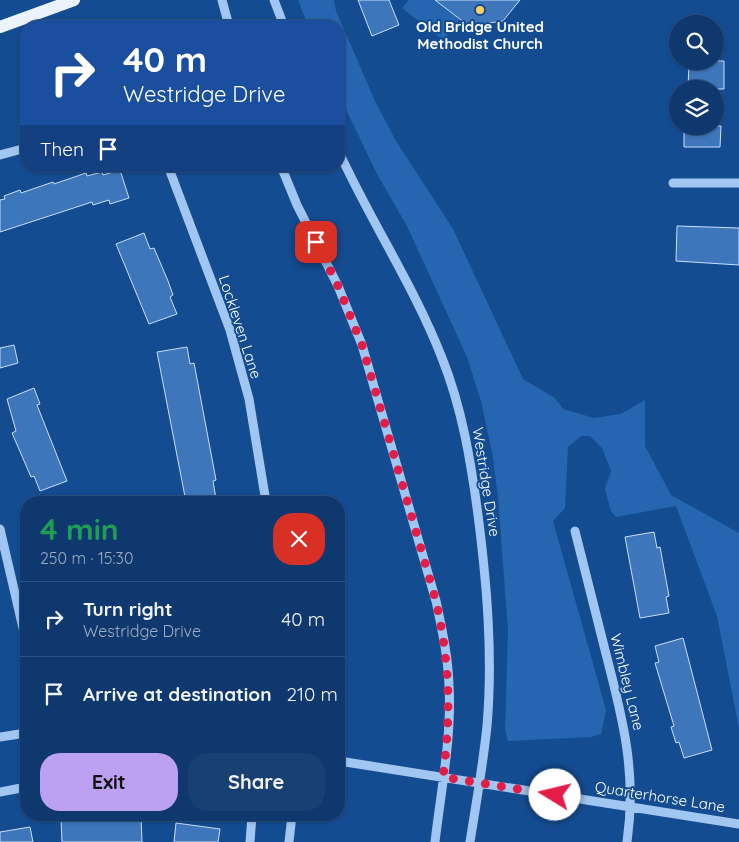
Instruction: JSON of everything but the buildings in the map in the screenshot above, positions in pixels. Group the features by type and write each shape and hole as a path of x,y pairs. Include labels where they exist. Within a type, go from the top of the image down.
{"main road":[{"path":"0,27 74,0"}],"street":[{"path":"222,0 227,20"},
{"path":"274,0 282,20"},
{"path":"0,155 20,150"},
{"name":"Westridge Drive","path":"345,163 424,314 443,360 461,416 471,466 484,557 488,622 487,726 470,842"},
{"name":"Lockleven Lane","path":"170,172 230,330 249,399 265,496"},
{"path":"284,172 297,204 338,286 362,345 436,601 445,643 449,686 449,728 435,842"},
{"path":"673,183 739,182"},
{"path":"0,529 20,614"},
{"name":"Wimbley Lane","path":"575,531 626,730 631,773 632,807 627,842"},
{"path":"0,737 20,734"},
{"name":"Quarterhorse Lane","path":"345,762 739,824"},
{"path":"0,792 20,789"},
{"path":"250,842 252,821"},
{"path":"289,842 291,821"}],"shaded area":[{"path":"298,0 334,0 340,20 306,20"},
{"path":"409,0 435,0 460,19 443,40 402,8"},
{"path":"345,32 375,101 396,141 453,229 523,379 555,398 563,409 594,418 621,414 645,400 645,446 671,495 739,533 739,728 717,616 676,506 616,517 611,511 605,489 611,471 602,448 590,436 581,436 568,447 565,508 553,521 606,710 601,734 591,737 508,741 505,730 508,630 498,498 493,457 481,401 467,357 407,226 377,174 345,107"}],"place":[{"name":"Old Bridge United Methodist Church","path":"480,10"}],"route":[{"path":"316,242 338,286 362,345 436,601 445,643 449,686 449,728 443,777 555,795"}]}
